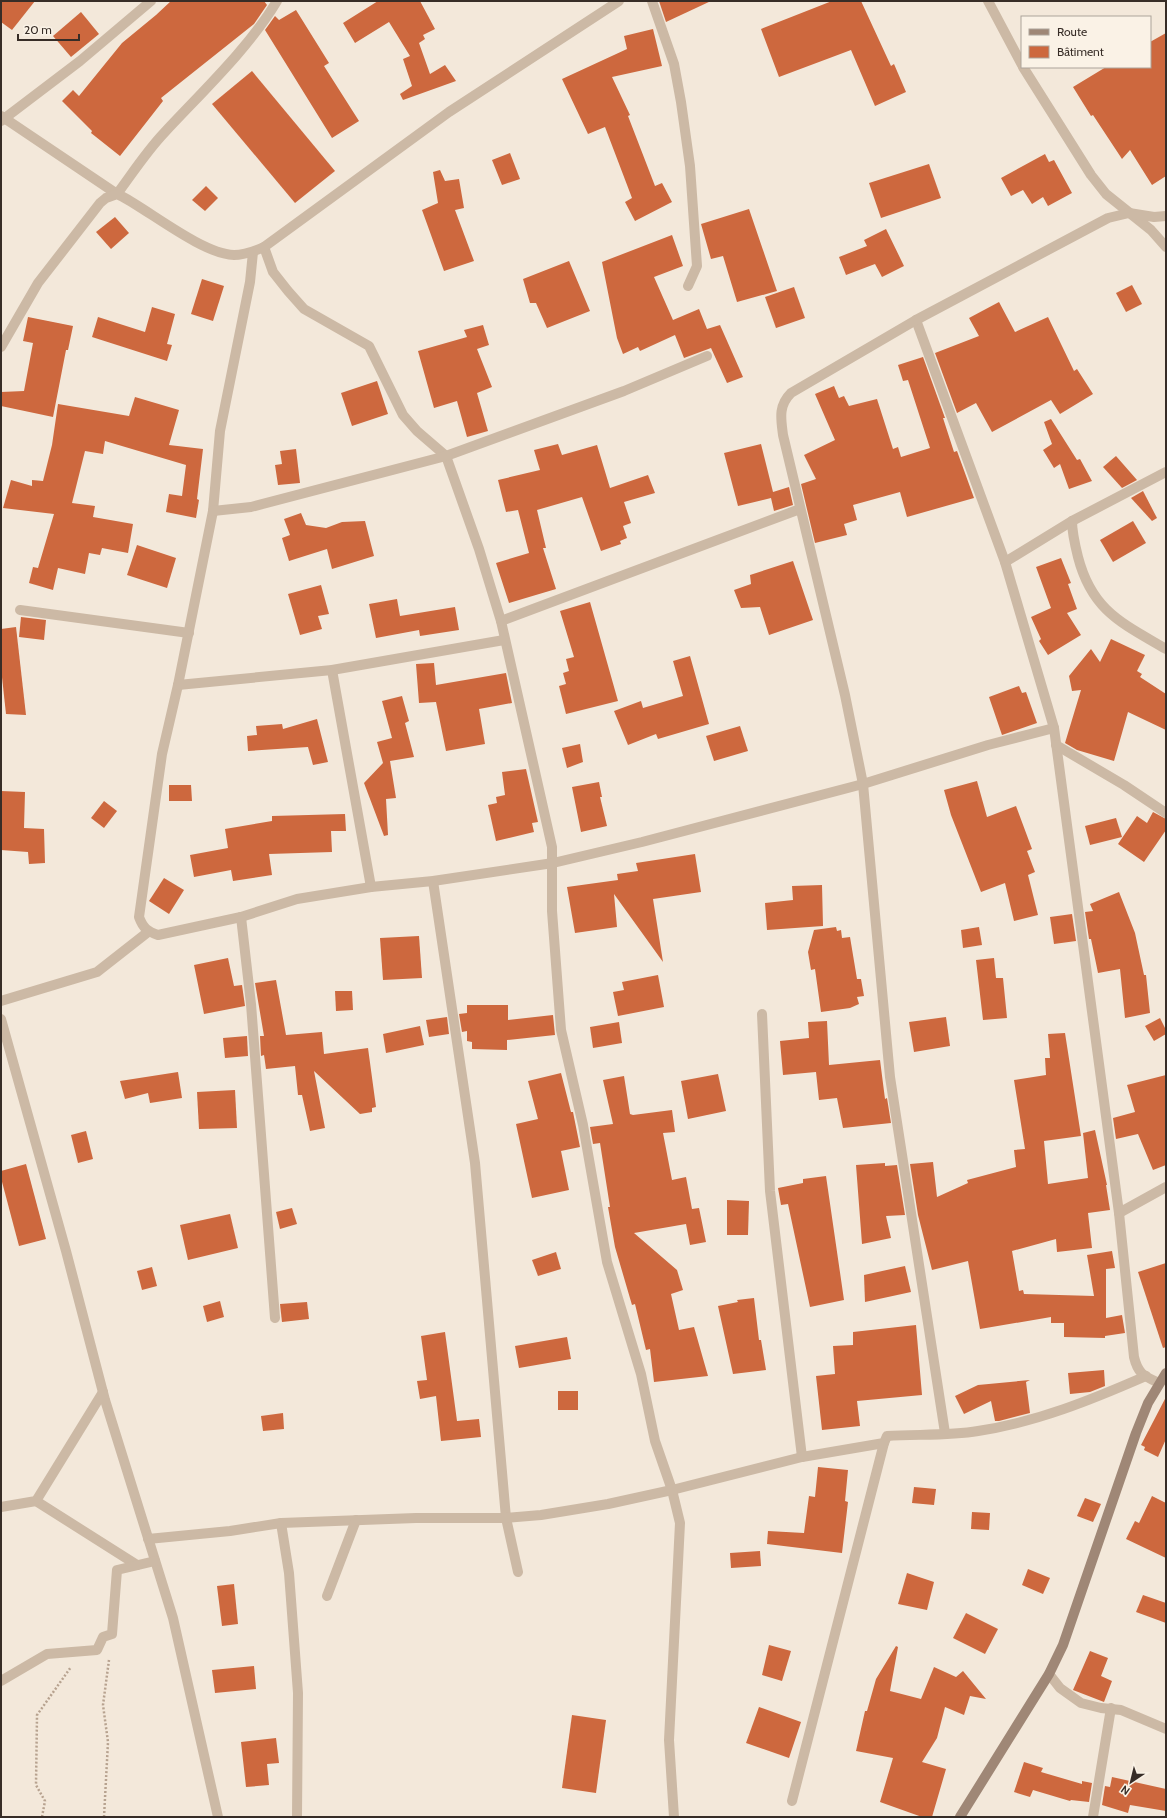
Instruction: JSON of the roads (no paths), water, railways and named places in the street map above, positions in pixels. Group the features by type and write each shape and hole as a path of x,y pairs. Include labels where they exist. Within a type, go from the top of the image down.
{"street":[{"path":"151,1 80,60 2,119 117,194 212,249 234,255 253,252 264,247 449,112 619,1"},
{"path":"1,347 17,316 43,277 100,203 106,198 117,194 162,135 215,79 259,27 277,1"},
{"path":"652,1 674,64 686,132 697,266 688,286"},
{"path":"988,1 1021,62"},
{"path":"1024,68 1091,175 1106,194 1151,230 1166,247"},
{"path":"945,1433 890,1077 863,784 845,695 782,435 780,413 787,398 916,320 1108,218 1129,213 1154,217 1166,216"},
{"path":"264,247 274,272 304,309 369,346 402,416 446,456 479,549 501,621 504,640 552,847 552,911 561,1030 583,1125 607,1262 641,1374 655,1441 672,1490 680,1523 670,1740 674,1817"},
{"path":"253,252 250,282 220,431 213,511 189,633 162,754 139,917 143,927 148,932 158,935 240,917 297,899 372,887 433,881 553,863 642,842 863,784 988,745 1054,728"},
{"path":"916,320 1005,562 1054,728 1119,1213 1134,1358 1137,1369 1159,1383"},
{"path":"213,511 251,507 446,456 616,394 707,356"},
{"path":"1005,562 1072,521 1166,472"},
{"path":"501,621 800,509"},
{"path":"1072,521 1072,531 1081,569 1097,601 1111,615 1166,649"},
{"path":"20,610 189,633"},
{"path":"178,685 332,670 504,640"},
{"path":"332,670 372,887"},
{"path":"1056,745 1124,785 1166,813"},
{"path":"433,881 475,1163 506,1518 518,1572"},
{"path":"240,917 251,1004 275,1318"},
{"path":"1,1001 97,972 148,932"},
{"path":"762,1014 770,1191 802,1457"},
{"path":"1,1019 62,1235 103,1392 173,1618 218,1817"},
{"path":"1119,1213 1166,1187"},
{"path":"960,1817 1049,1674 1063,1644 1136,1433 1159,1383 1166,1373"},
{"path":"792,1801 887,1436 977,1431 1011,1424 1058,1412 1146,1376"},
{"path":"36,1501 103,1392"},
{"path":"148,1539 230,1531 281,1523 356,1520 506,1518 570,1511 672,1490 802,1457 884,1443"},
{"path":"1,1507 36,1501 137,1565"},
{"path":"326,1596 356,1520"},
{"path":"281,1523 289,1573 298,1693 297,1817"},
{"path":"1,1681 47,1654 97,1650 103,1636 112,1634 117,1570 155,1561"},
{"path":"1049,1674 1060,1688 1081,1703 1101,1708 1121,1710 1166,1729"},
{"path":"1093,1817 1111,1708"}]}
